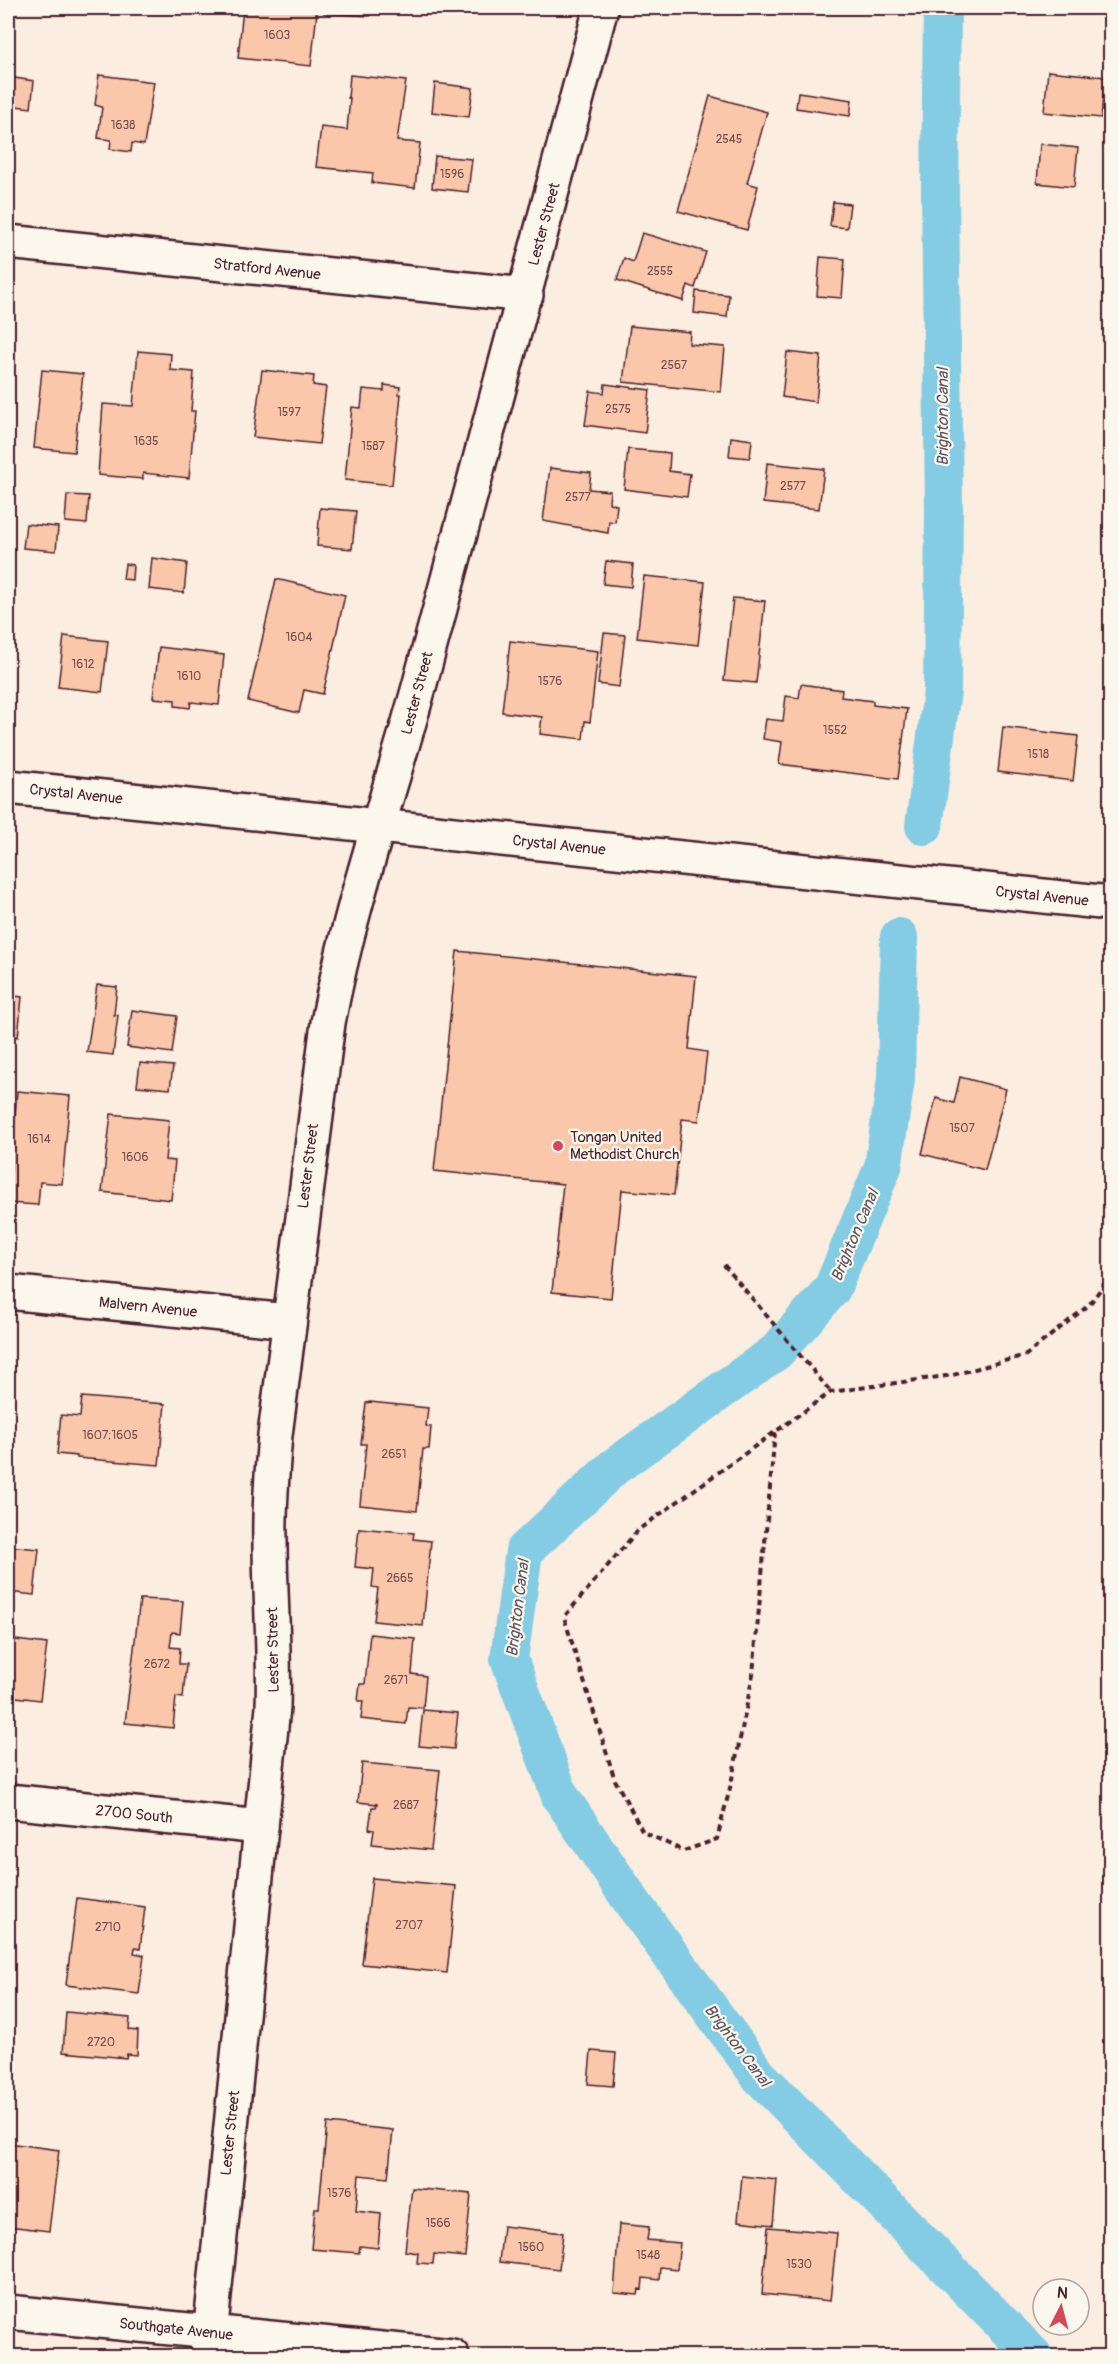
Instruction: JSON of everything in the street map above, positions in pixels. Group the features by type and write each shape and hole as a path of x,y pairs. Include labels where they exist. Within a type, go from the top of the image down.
{"street":[{"name":"Lester Street","path":"209,2344 261,1827 274,1671 270,1494 288,1321 328,1023 348,928 379,826 526,295 601,8"},
{"name":"Stratford Avenue","path":"8,243 526,295"},
{"name":"Crystal Avenue","path":"8,787 1110,903"},
{"name":"Malvern Avenue","path":"8,1292 288,1321"},
{"name":"2700 South","path":"8,1801 261,1827"},
{"name":"Southgate Avenue","path":"8,2312 209,2344 452,2356"}],"path":[{"path":"724,1265 831,1392"},
{"path":"775,1432 753,1674 731,1784 717,1839 684,1851 643,1832 615,1780 564,1617 638,1530 775,1432 831,1392 953,1376 1026,1355 1089,1305 1110,1276"}],"building":[{"path":"243,8 315,8 314,12 317,12 311,66 238,58"},
{"path":"325,8 371,8 370,16 324,13"},
{"path":"1048,71 1105,77 1101,118 1044,112"},
{"path":"99,75 154,82 144,145 132,143 131,152 110,149 111,140 98,138 102,107 95,105"},
{"path":"350,75 406,81 397,141 420,143 415,188 372,183 373,173 316,167 321,127 347,130"},
{"path":"8,77 34,81 31,108 8,105"},
{"path":"435,83 473,88 469,117 432,112"},
{"path":"798,92 852,100 850,116 796,108"},
{"path":"710,96 767,112 747,183 758,186 747,230 678,211"},
{"path":"1040,144 1078,148 1074,187 1037,183"},
{"path":"435,156 472,159 468,192 432,188"},
{"path":"833,202 850,204 847,228 830,226"},
{"path":"642,233 706,252 695,288 688,285 683,301 617,280 624,258 633,262"},
{"path":"820,257 845,259 842,298 817,296"},
{"path":"696,291 729,295 727,317 694,313"},
{"path":"630,326 690,332 689,344 725,347 721,392 623,382"},
{"path":"138,351 171,354 170,370 194,372 191,411 195,411 189,478 143,473 143,479 98,475 103,404 133,406"},
{"path":"787,352 821,356 816,402 782,397"},
{"path":"42,370 83,374 74,452 34,448"},
{"path":"262,370 314,376 313,385 326,387 319,444 253,437"},
{"path":"605,384 650,390 645,433 585,425 590,391 604,393"},
{"path":"384,385 400,387 399,394 401,394 392,485 345,480 352,407 361,408 363,389 384,391"},
{"path":"731,437 752,440 750,458 729,456"},
{"path":"628,449 670,453 669,471 690,474 687,497 624,489"},
{"path":"767,463 824,469 819,509 763,503"},
{"path":"550,468 591,473 589,489 610,491 609,503 617,505 615,522 609,521 608,533 543,521"},
{"path":"67,495 89,496 87,524 65,522"},
{"path":"320,508 356,511 352,549 317,546"},
{"path":"26,524 58,527 56,551 23,548"},
{"path":"152,558 187,563 184,593 149,589"},
{"path":"606,561 633,564 631,587 603,584"},
{"path":"125,564 133,565 132,580 123,579"},
{"path":"644,576 705,582 698,645 637,638"},
{"path":"276,579 345,595 323,694 304,690 299,713 248,701"},
{"path":"733,598 765,601 756,683 724,680"},
{"path":"604,633 625,635 619,687 598,684"},
{"path":"64,636 108,641 102,692 58,687"},
{"path":"510,641 598,651 590,722 585,721 583,739 540,734 542,717 502,712"},
{"path":"159,647 224,655 219,705 191,702 190,708 175,706 175,700 153,698"},
{"path":"801,684 842,690 841,697 873,701 873,705 907,709 898,779 779,764 782,742 763,739 766,719 783,721 786,696 799,698"},
{"path":"1003,727 1078,736 1073,781 998,772"},
{"name":"Tongan United Methodist Church","path":"457,951 696,976 689,1049 707,1052 699,1121 682,1119 674,1195 622,1190 611,1298 552,1292 563,1184 434,1171"},
{"path":"97,985 117,987 114,1015 118,1015 113,1055 87,1052"},
{"path":"8,995 22,997 18,1037 8,1035"},
{"path":"132,1010 177,1016 172,1053 127,1047"},
{"path":"140,1063 173,1066 170,1089 137,1086"},
{"path":"960,1077 1006,1089 985,1170 922,1154 936,1098 954,1103"},
{"path":"17,1091 70,1096 62,1184 40,1182 38,1205 8,1203"},
{"path":"111,1114 169,1120 165,1160 175,1161 171,1200 102,1192"},
{"path":"82,1397 165,1404 159,1465 77,1458 77,1456 57,1454 61,1415 80,1417"},
{"path":"366,1403 428,1408 426,1426 431,1427 429,1449 423,1449 417,1511 360,1505 366,1444 361,1444"},
{"path":"359,1528 414,1533 413,1539 431,1541 423,1626 374,1621 378,1588 372,1587 374,1569 355,1567"},
{"path":"8,1546 39,1549 34,1595 8,1592"},
{"path":"140,1599 183,1601 180,1633 172,1632 170,1647 180,1648 179,1664 186,1664 183,1698 176,1697 173,1728 125,1723"},
{"path":"370,1634 415,1639 412,1674 426,1676 423,1708 408,1707 406,1724 361,1719 363,1701 358,1701 360,1684 365,1684"},
{"path":"8,1639 47,1644 40,1700 8,1696"},
{"path":"423,1710 458,1713 454,1749 419,1746"},
{"path":"362,1763 440,1770 431,1850 372,1844 374,1830 369,1829 372,1807 376,1807 377,1804 358,1802"},
{"path":"372,1878 456,1886 447,1973 362,1964"},
{"path":"77,1898 145,1907 140,1949 135,1948 134,1953 144,1955 139,1994 66,1985"},
{"path":"66,2012 130,2018 129,2030 138,2031 137,2055 127,2054 126,2058 63,2052"},
{"path":"591,2051 616,2053 613,2086 588,2084"},
{"path":"327,2123 393,2130 388,2178 359,2175 356,2211 381,2214 378,2248 360,2246 359,2253 311,2249 315,2208 319,2208"},
{"path":"8,2143 59,2150 49,2231 8,2226"},
{"path":"742,2176 777,2180 773,2225 738,2221"},
{"path":"412,2188 471,2194 465,2257 434,2254 433,2264 417,2263 418,2253 405,2251"},
{"path":"619,2224 649,2227 647,2240 680,2243 677,2269 660,2267 659,2280 643,2278 642,2290 639,2289 638,2295 614,2293"},
{"path":"503,2226 563,2233 559,2269 499,2262"},
{"path":"768,2227 837,2233 830,2301 762,2294"}],"waterway":[{"name":"Brighton Canal","path":"924,826 942,691 944,509 940,191 942,8"},
{"name":"Brighton Canal","path":"899,937 896,1079 883,1167 832,1289 776,1352 614,1467 524,1551 509,1659 560,1796 632,1902 760,2077 1034,2356"}],"place":[{"name":"Tongan United Methodist Church","path":"558,1146"}]}
